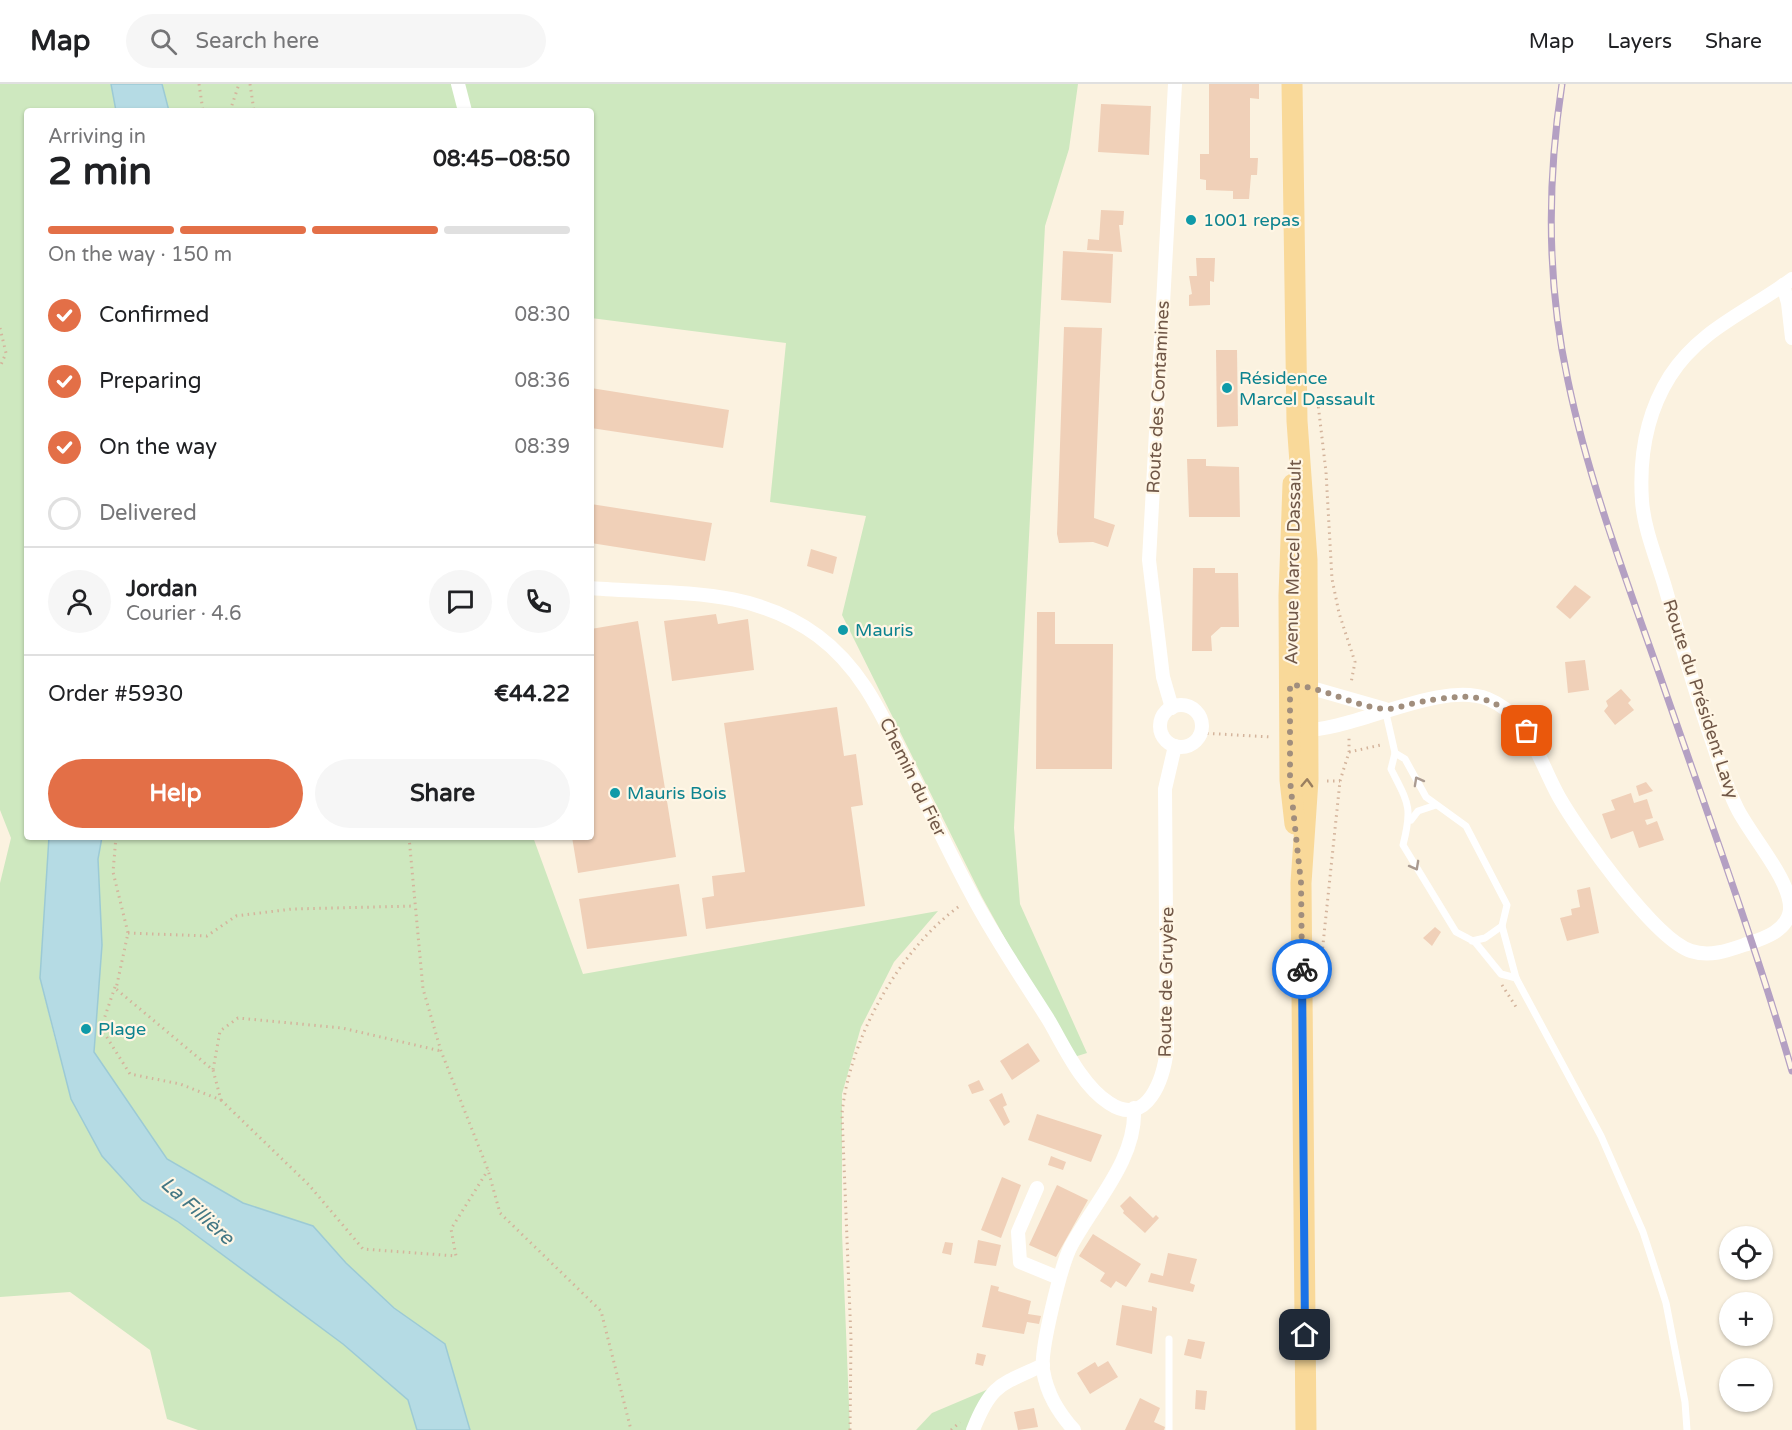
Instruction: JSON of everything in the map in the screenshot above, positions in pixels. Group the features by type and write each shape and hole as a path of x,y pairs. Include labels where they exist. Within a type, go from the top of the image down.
{"main road":[{"name":"Avenue Marcel Dassault","path":"1292,84 1297,421 1307,560 1299,685 1299,729 1308,780 1301,883 1306,1430"},
{"name":"Avenue Marcel Dassault","path":"1299,729 1290,760 1301,883"}],"street":[{"path":"458,84 464,108"},
{"name":"Route des Contamines","path":"1172,708 1163,677 1149,560 1175,84"},
{"path":"1787,282 1792,338"},
{"name":"Route du Président Lavy","path":"1299,729 1343,723 1385,710 1470,696 1491,700 1510,713 1527,731 1558,796 1575,821 1654,925 1681,947 1703,954 1715,954 1764,938 1785,922 1791,909 1787,887 1737,808 1686,663 1642,506 1641,462 1646,430 1654,409 1670,377 1692,348 1719,324 1787,282"},
{"name":"Chemin du Fier","path":"594,588 695,592 735,598 780,613 801,624 832,646 858,674 873,696 972,897 1089,1083 1110,1104 1127,1109 1134,1108"},
{"name":"Route du Président Lavy","path":"1299,685 1385,710"},
{"path":"1187,706 1201,719 1201,733 1192,744 1176,746 1164,738 1161,728 1162,718 1172,708 1187,706"},
{"name":"Route de Gruyère","path":"1134,1108 1147,1101 1159,1086 1167,1048 1165,789 1176,746"},
{"path":"1074,1430 1050,1397 1043,1365 1059,1278 1071,1246 1115,1174 1131,1140 1134,1108"},
{"path":"1037,1188 1018,1232 1020,1262 1059,1278"},
{"path":"973,1430 984,1401 997,1386 1043,1365"}],"lane":[{"path":"1385,710 1395,753 1391,769 1409,805 1409,822 1403,844 1456,932 1472,940 1489,956 1501,974 1515,978"},
{"path":"1395,753 1405,759 1426,797 1466,826 1507,905 1502,926 1515,978 1601,1136 1643,1232 1666,1303 1685,1401 1688,1430"},
{"path":"1409,822 1418,811 1436,805"},
{"path":"1472,940 1485,938 1502,926"},
{"path":"1169,1339 1169,1430"}],"path":[{"path":"199,84 203,108"},
{"path":"231,108 239,84"},
{"path":"250,84 254,108"},
{"path":"0,328 6,353 0,367"},
{"path":"1317,392 1326,472 1332,579 1339,613 1355,662 1345,699"},
{"path":"1201,733 1268,736 1278,743 1290,760"},
{"path":"1349,752 1392,743"},
{"path":"1321,959 1340,781"},
{"path":"116,840 112,872 128,933 116,989 213,1070"},
{"path":"409,840 423,989 441,1051 488,1170 500,1213 601,1311 631,1430"},
{"path":"850,1430 851,1339 842,1114 846,1083 863,1038 891,983 909,955 949,914 972,897"},
{"path":"128,933 207,936 236,915 292,909 415,906"},
{"path":"118,980 101,1028 130,1074 180,1084 221,1100 309,1185 363,1249 456,1256 451,1229 488,1170"},
{"path":"1501,985 1524,1019"},
{"path":"221,1100 213,1070 220,1031 238,1018 342,1028 441,1051"}],"green space":[{"path":"0,84 111,84 115,108 24,108 24,840 49,840 40,978 56,1043 66,1071 142,1200 177,1221 343,1344 408,1400 417,1430 198,1430 167,1419 150,1350 70,1292 0,1297 0,883 11,838 0,810"},
{"path":"162,84 1078,84 1069,149 1045,226 1014,828 1020,904 1087,1053 1071,1058 982,897 842,615 866,516 770,502 786,343 594,318 594,108 168,108"},
{"path":"101,840 534,840 583,974 938,911 894,962 861,1027 842,1094 842,1233 850,1430 470,1430 445,1344 394,1308 346,1263 313,1226 243,1203 167,1159 94,1052 102,945 98,859"},
{"path":"991,1388 970,1430 916,1430 932,1413"}],"water":[{"path":"111,84 162,84 168,108 115,108"},
{"name":"La Fillière","path":"49,840 101,840 98,859 102,945 94,1052 167,1159 243,1203 313,1226 346,1263 394,1308 445,1344 470,1430 417,1430 408,1400 343,1344 177,1221 142,1200 102,1156 71,1099 40,978"}],"building":[{"path":"1209,84 1259,84 1259,99 1250,98 1250,158 1258,158 1257,175 1251,175 1249,199 1233,199 1233,191 1206,190 1206,180 1200,179 1200,154 1209,154"},
{"path":"1101,104 1151,106 1149,155 1098,152"},
{"path":"1101,210 1124,211 1123,225 1119,225 1122,252 1087,250 1088,239 1099,240"},
{"path":"1063,251 1113,254 1111,303 1061,300"},
{"path":"1196,258 1215,258 1214,282 1210,281 1210,305 1189,306 1189,295 1192,294 1189,276 1197,276"},
{"path":"1064,327 1102,328 1094,518 1115,525 1108,547 1093,542 1059,543 1057,534"},
{"name":"Résidence Marcel Dassault","path":"1216,350 1237,350 1238,426 1217,427"},
{"path":"594,388 729,410 723,448 594,428"},
{"path":"1187,459 1206,459 1206,466 1239,467 1240,517 1189,517"},
{"path":"594,504 712,523 705,561 594,543"},
{"path":"811,549 837,557 833,574 807,566"},
{"path":"1193,568 1215,568 1215,573 1238,573 1239,627 1221,627 1211,636 1212,651 1192,651"},
{"path":"1575,585 1591,597 1570,619 1556,607"},
{"path":"1037,612 1055,612 1055,644 1113,644 1112,769 1036,769"},
{"path":"716,614 718,624 748,619 754,670 672,681 664,621"},
{"path":"638,621 676,857 578,873 572,840 594,840 594,628"},
{"path":"1585,660 1589,690 1568,693 1565,662"},
{"path":"1621,689 1631,700 1628,703 1634,710 1615,725 1604,711 1608,706 1606,701"},
{"path":"837,707 844,756 856,754 863,805 851,807 865,906 706,929 702,898 714,896 712,876 745,872 724,723"},
{"path":"1646,782 1653,791 1639,796 1636,786"},
{"path":"1631,793 1634,803 1647,799 1653,818 1645,820 1647,825 1657,821 1664,840 1639,848 1633,831 1611,839 1602,814 1615,810 1611,800"},
{"path":"679,884 687,936 587,949 579,899"},
{"path":"1590,887 1599,933 1567,941 1560,918 1572,915 1571,909 1580,907 1577,890"},
{"path":"1435,927 1441,932 1432,946 1423,938"},
{"path":"1028,1043 1040,1061 1012,1080 1000,1061"},
{"path":"979,1080 984,1090 972,1094 968,1085"},
{"path":"1002,1093 1007,1105 1003,1107 1010,1122 1004,1126 989,1100"},
{"path":"1037,1114 1102,1135 1091,1162 1028,1140"},
{"path":"1051,1156 1066,1162 1063,1170 1048,1165"},
{"path":"1002,1177 1021,1185 1001,1238 981,1230"},
{"path":"1057,1185 1088,1200 1056,1257 1029,1245"},
{"path":"1130,1196 1153,1218 1156,1215 1159,1218 1145,1233 1123,1213 1120,1206"},
{"path":"1093,1234 1141,1264 1126,1287 1116,1281 1111,1288 1100,1281 1105,1273 1079,1256"},
{"path":"978,1240 1001,1245 996,1266 974,1263"},
{"path":"945,1242 953,1243 951,1255 942,1253"},
{"path":"1168,1253 1197,1259 1190,1283 1195,1285 1193,1292 1148,1282 1151,1273 1163,1276"},
{"path":"991,1285 999,1287 998,1291 1031,1301 1028,1314 1041,1316 1039,1324 1027,1322 1024,1334 982,1327"},
{"path":"1122,1305 1152,1311 1152,1306 1157,1308 1152,1354 1116,1345"},
{"path":"1188,1339 1205,1342 1201,1359 1184,1355"},
{"path":"977,1353 986,1355 983,1366 975,1364"},
{"path":"1108,1361 1118,1377 1090,1394 1077,1373 1095,1362 1098,1367"},
{"path":"1196,1390 1207,1391 1205,1410 1195,1409"},
{"path":"1140,1398 1160,1408 1154,1422 1165,1427 1164,1430 1125,1430"},
{"path":"1034,1408 1038,1427 1018,1430 1014,1412"}],"railway":[{"path":"1562,84 1554,158 1552,233 1556,307 1568,381 1586,456 1609,530 1745,922 1792,1071"}],"way so far":[{"path":"1302,969 1301,883 1290,780 1290,685 1308,685 1345,699 1385,710 1446,698 1481,697 1501,706 1527,731"}],"place":[{"name":"1001 repas","path":"1191,220"},
{"name":"Résidence Marcel Dassault","path":"1227,388"},
{"name":"Mauris","path":"843,630"},
{"name":"Mauris Bois","path":"615,793"},
{"name":"Plage","path":"86,1029"}],"route":[{"path":"1302,969 1305,1335"}]}
